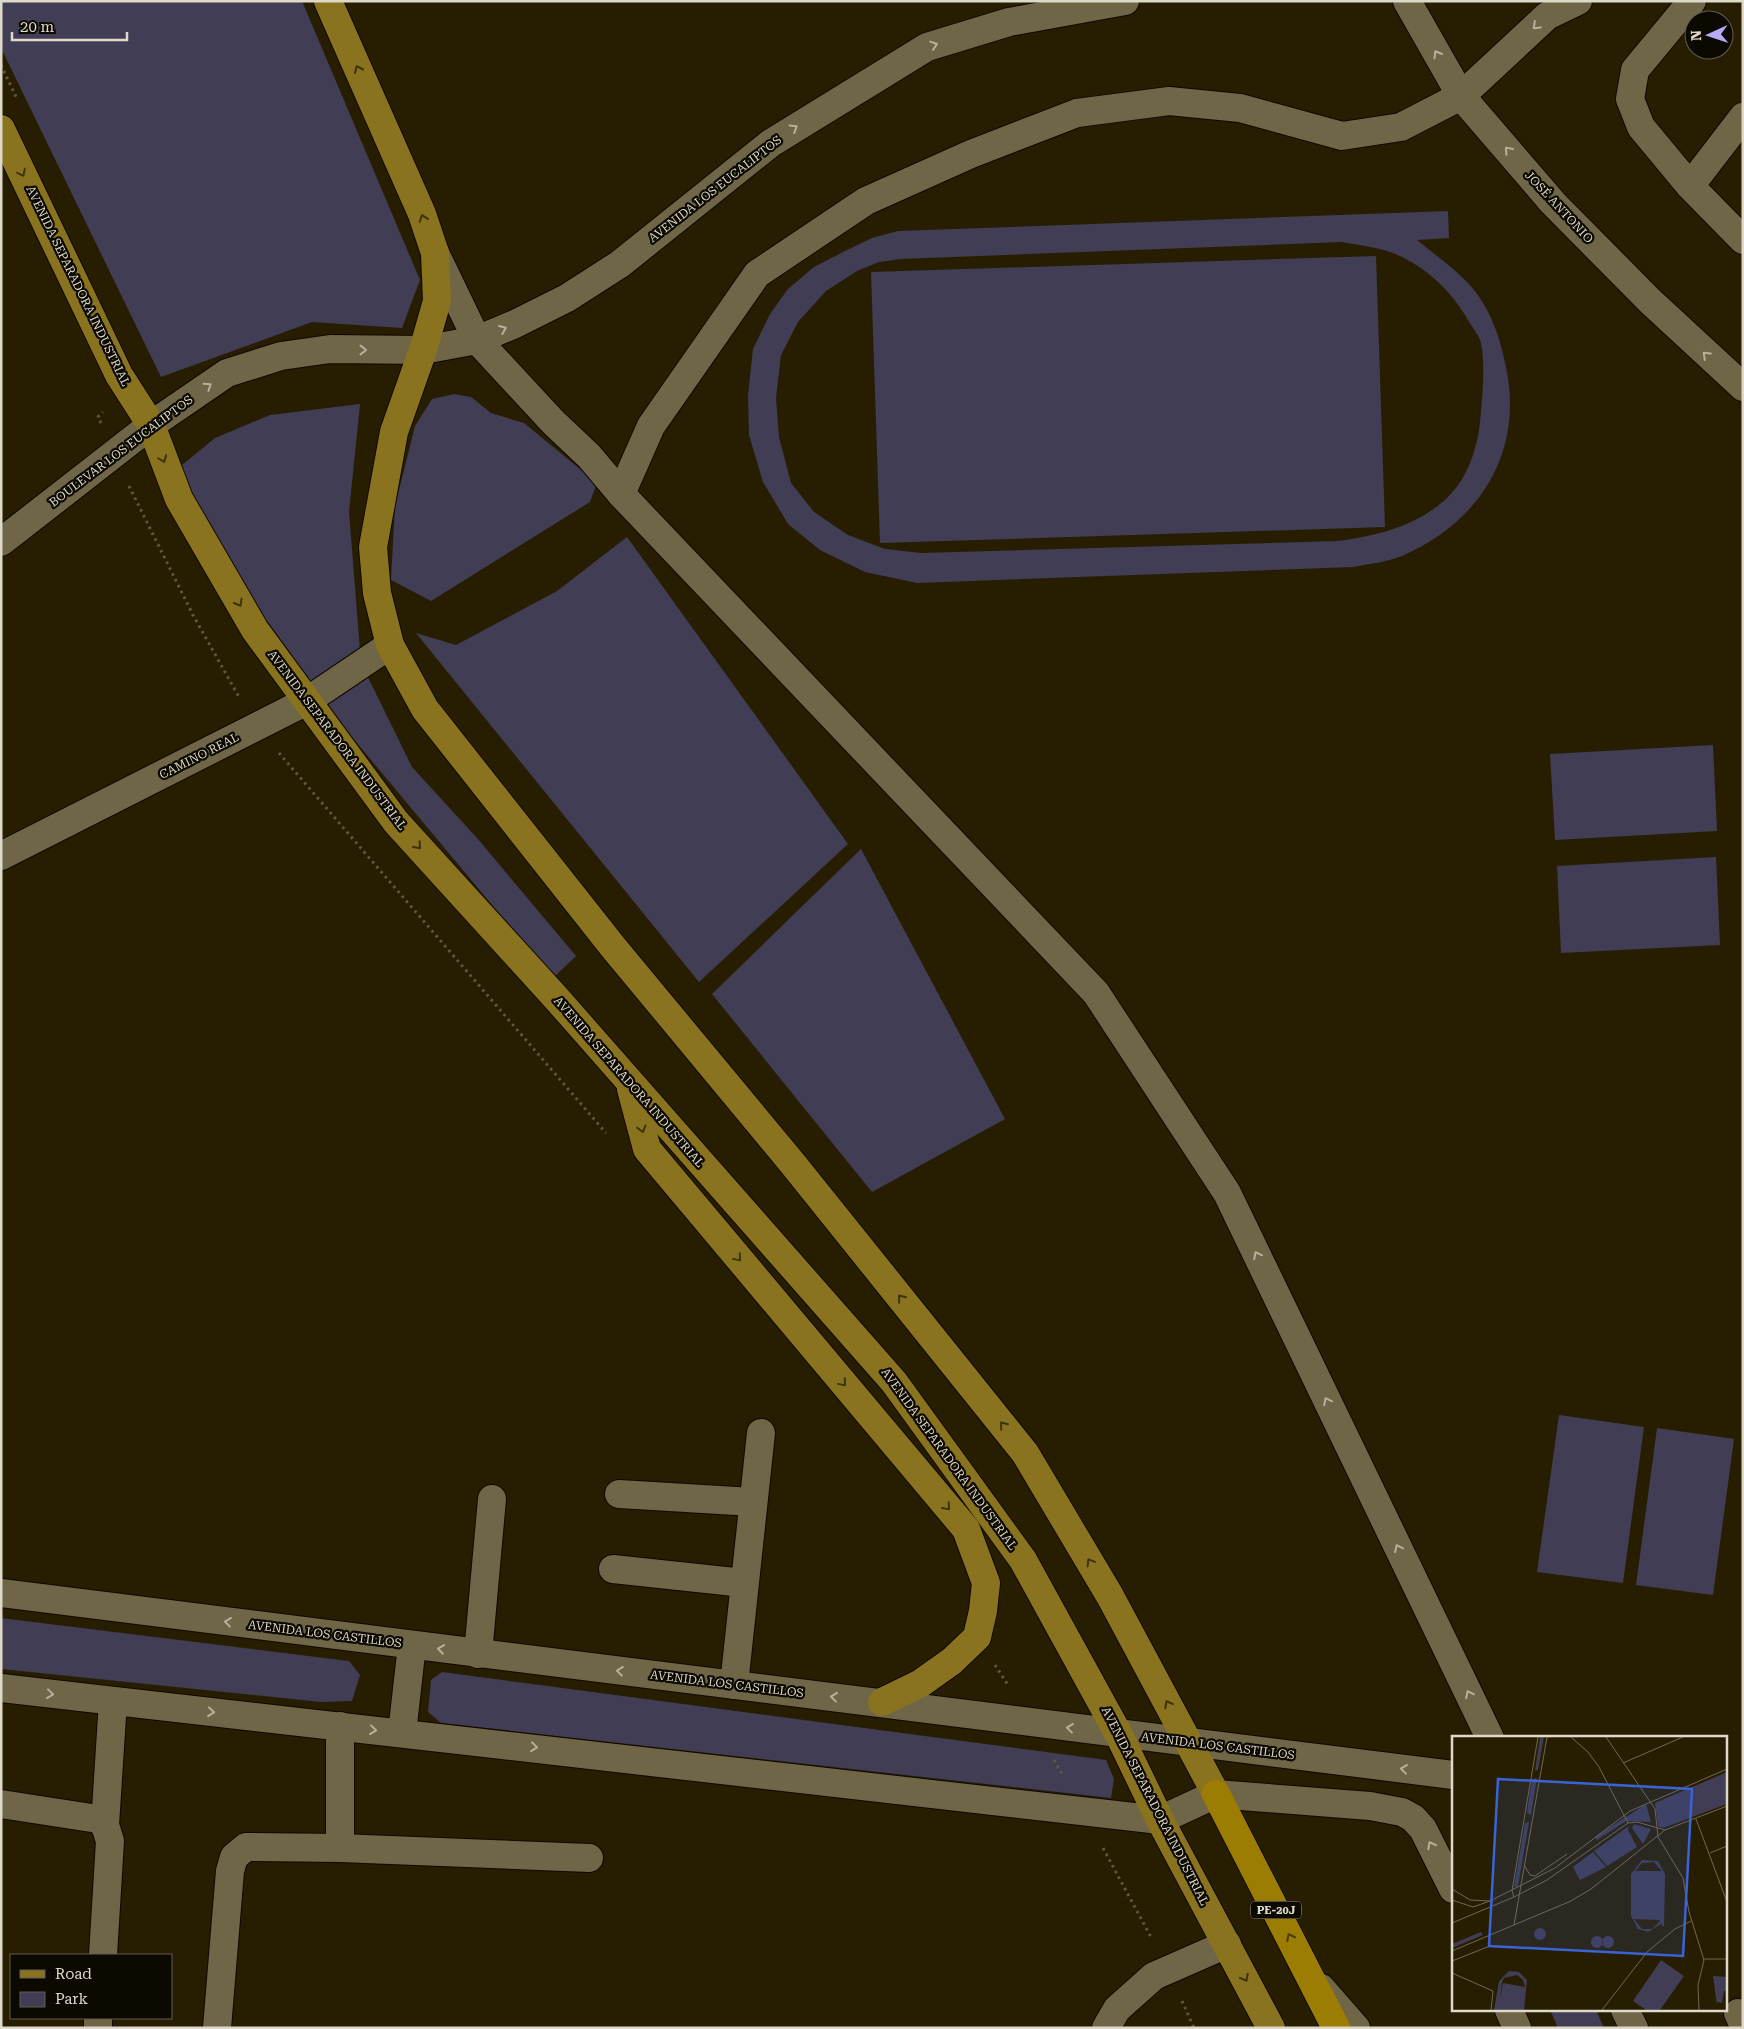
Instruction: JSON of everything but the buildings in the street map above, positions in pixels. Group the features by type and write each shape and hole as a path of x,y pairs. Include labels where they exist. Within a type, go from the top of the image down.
{"highway":[{"name":"PE-20J","path":"1216,1794 1336,2028"}],"main road":[{"name":"PE-20J","path":"328,1 422,214 435,253 437,301 423,350 394,432 373,548 377,593 390,646 425,709 614,947 793,1164 1025,1453 1110,1596 1216,1794"},
{"name":"AVENIDA SEPARADORA INDUSTRIAL","path":"1,129 119,375 151,425 179,500 255,630 396,822 557,999 894,1382 1023,1560 1118,1733 1160,1820 1271,2028"},
{"path":"630,1082 647,1149 966,1529 986,1583 983,1611 977,1637 952,1661 921,1684 882,1702"}],"street":[{"name":"AVENIDA LOS EUCALIPTOS","path":"423,350 477,340 515,324 567,298 620,264 771,143 927,47 1010,22 1125,1"},
{"name":"JOSÉ ANTONIO","path":"1407,1 1461,96 1553,203 1650,301 1743,387"},
{"path":"621,494 651,426 757,274 866,201 971,154 1077,113 1170,102 1240,108 1342,136 1401,128 1461,96 1547,16 1578,1"},
{"path":"1692,1 1634,70 1630,99 1641,127 1690,186 1743,240"},
{"path":"1690,186 1743,117"},
{"path":"435,253 477,340 1096,993 1227,1193 1489,1736"},
{"name":"BOULEVAR LOS EUCALIPTOS","path":"1,542 151,425 227,373 281,356 330,350 423,350"},
{"name":"CAMINO REAL","path":"1,856 307,700 390,646"},
{"path":"734,1684 761,1433"},
{"path":"619,1494 753,1502"},
{"path":"478,1654 492,1499"},
{"path":"613,1569 744,1583"},
{"name":"AVENIDA LOS CASTILLOS","path":"1,1592 478,1654 882,1702 1452,1775"},
{"path":"402,1733 412,1645"},
{"path":"1,1688 1160,1820 1216,1794 1370,1806 1402,1812 1413,1818 1423,1829 1452,1886"},
{"path":"103,1954 110,1841 105,1825 113,1701"},
{"path":"340,1726 340,1848"},
{"path":"1,1804 98,1819 105,1825"},
{"path":"217,2028 230,1870 234,1857 246,1846 589,1858"},
{"path":"1106,2028 1117,2009 1154,1976 1227,1944"},
{"path":"1310,1975 1356,2028"},
{"path":"1510,2012 1517,2028"},
{"path":"1626,2012 1634,2028"}],"green space":[{"path":"1,1 302,1 420,280 402,328 312,322 161,377 1,48"},
{"path":"1448,211 1449,238 1417,240 1469,284 1483,302 1493,323 1504,356 1510,398 1508,428 1502,455 1490,481 1474,504 1454,524 1430,542 1402,556 1372,564 1353,567 917,583 865,572 820,550 788,524 763,482 749,435 748,395 753,349 770,314 788,289 814,267 872,238 898,231","holes":["1341,242 1393,253 1405,258 1426,272 1454,299 1481,343 1483,368 1480,423 1476,446 1468,468 1463,478 1448,497 1424,515 1410,522 1382,533 1337,541 921,553 885,549 848,535 814,512 791,483 779,437 776,398 781,355 798,322 826,291 857,271 879,262 901,259"]},
{"path":"1376,256 1385,527 880,543 871,272"},
{"path":"454,394 471,397 491,413 524,423 597,483 590,502 431,601 391,580 395,506 415,426 432,399"},
{"path":"360,404 349,512 361,663 412,767 477,838 576,956 553,978 351,736 264,617 176,470 215,438 270,415"},
{"path":"627,537 848,844 699,982 416,633 456,645 557,591"},
{"path":"1713,745 1717,831 1555,840 1550,754"},
{"path":"861,849 1005,1119 872,1192 712,994"},
{"path":"1716,857 1720,945 1561,953 1557,866"},
{"path":"1559,1415 1644,1427 1623,1583 1537,1572"},
{"path":"1657,1428 1734,1439 1713,1595 1636,1585"},
{"path":"1,1618 349,1661 360,1675 352,1701 321,1702 1,1669"},
{"path":"442,1672 1106,1760 1114,1779 1111,1798 441,1723 428,1712 431,1680"},
{"path":"1551,2012 1597,2012 1604,2028 1558,2028"}]}
